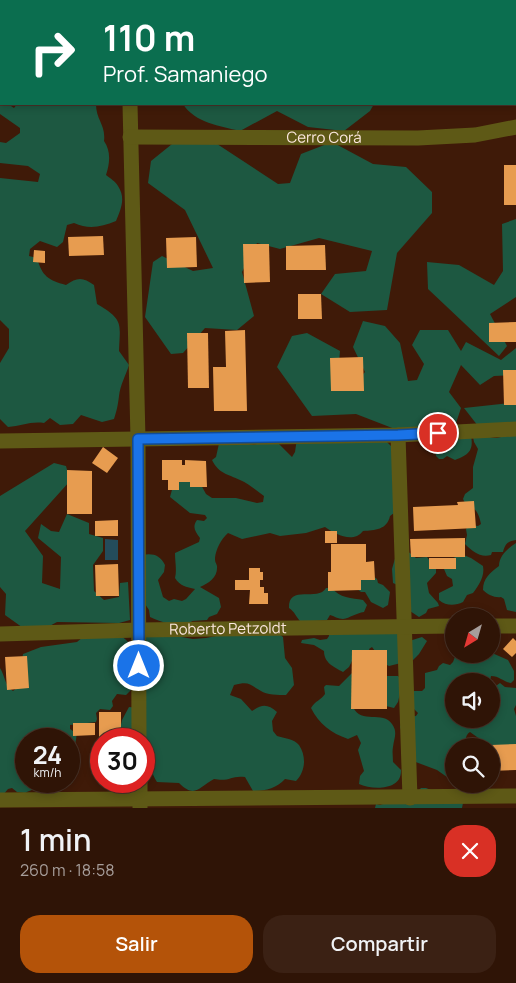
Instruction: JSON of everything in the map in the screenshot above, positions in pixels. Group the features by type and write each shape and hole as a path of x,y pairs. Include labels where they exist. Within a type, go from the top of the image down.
{"street":[{"path":"130,105 138,439 139,728"},
{"name":"Cerro Corá","path":"130,138 418,138 475,135 516,128"},
{"path":"0,441 398,435 516,429"},
{"path":"398,435 410,798"},
{"name":"Roberto Petzoldt","path":"0,634 139,630 445,626"},
{"path":"500,626 516,626"},
{"path":"0,800 140,803 368,803 410,798 516,796"}],"green space":[{"path":"0,105 10,105 14,108 16,105 96,105 104,131 104,141 109,153 106,175 117,185 122,195 121,208 116,221 95,227 74,223 67,225 63,242 57,247 40,241 30,249 29,256 37,258 41,269 50,279 66,285 73,280 80,279 87,280 94,285 97,304 112,314 119,323 119,351 129,365 121,388 114,419 102,422 81,415 73,424 60,425 50,418 44,423 30,423 8,427 0,419 0,363 9,348 9,329 0,320 0,178 38,182 40,174 28,166 0,163 0,142 6,143 20,133 20,128 0,114"},
{"path":"184,105 373,105 370,111 344,131 308,127 277,111 240,131 201,120"},
{"path":"177,140 211,140 278,184 290,183 301,154 332,142 373,164 406,167 432,192 432,213 397,253 387,310 350,312 321,294 335,274 366,271 372,251 319,238 280,249 257,243 242,272 254,316 237,330 205,328 183,353 171,354 145,317 153,262 162,256 193,271 213,268 185,210 148,183 151,161"},
{"path":"516,219 516,297 490,314 507,346 499,356 428,289 427,262 459,265 494,285 503,271 502,224"},
{"path":"363,321 385,326 400,343 408,381 417,380 424,364 412,345 420,330 448,330 461,351 466,342 501,360 516,348 516,375 494,376 480,385 461,365 449,392 461,408 456,423 400,431 356,414 312,416 277,367 292,336 307,333 340,351 337,384 351,388 365,372 353,347"},
{"path":"516,404 516,429 478,426 464,408"},
{"path":"451,425 471,436 471,449 467,454 455,460 447,456 439,459 436,456 436,442 440,434"},
{"path":"516,431 516,540 507,543 503,552 492,552 491,555 487,556 480,555 465,544 466,529 469,525 478,526 481,524 476,511 465,503 463,499 465,494 473,488 473,467 478,449 473,437 497,438"},
{"path":"297,438 386,441 392,447 394,513 386,524 380,528 363,531 354,537 339,535 325,527 306,533 280,536 270,533 242,539 228,533 216,551 216,573 210,581 200,587 219,598 221,607 217,614 209,617 207,620 192,621 188,626 159,621 150,617 149,610 145,604 142,555 150,554 156,556 165,565 164,572 158,580 163,597 169,601 174,599 182,601 195,589 186,587 175,578 175,553 199,542 200,538 194,527 197,520 204,521 207,518 205,515 190,513 170,497 175,479 200,483 206,494 212,498 236,498 257,503 263,502 264,496 246,483 224,473 215,465 212,460 216,457 220,439 254,445 265,441 277,442 292,457 295,452"},
{"path":"54,463 66,466 70,481 25,531 43,556 42,583 60,589 61,557 38,538 41,524 51,531 59,532 67,514 89,523 89,534 103,538 103,551 93,565 94,591 104,600 119,597 120,583 128,582 130,620 119,623 57,622 33,635 5,615 6,594 0,587 0,496"},
{"path":"516,543 516,612 507,610 504,599 501,597 492,596 483,590 484,582 499,566 504,553"},
{"path":"406,550 416,558 427,557 436,569 436,573 427,583 429,593 439,606 428,609 426,613 419,617 407,609 402,587 393,583 392,569 396,555"},
{"path":"461,554 483,566 482,577 473,593 467,595 463,602 454,605 448,604 439,600 439,593 453,586 452,579 447,576 444,569 446,562"},
{"path":"371,575 390,592 388,605 383,608 371,602 365,592 361,592 356,588 355,578"},
{"path":"326,588 332,588 338,594 346,597 363,600 367,605 364,612 343,619 330,615 327,620 301,622 289,608 290,601 298,595 317,594"},
{"path":"268,626 283,637 285,658 292,668 294,685 286,695 269,694 243,683 234,685 230,695 241,699 252,711 265,706 271,707 277,712 272,721 273,731 277,736 294,741 302,750 304,764 296,781 285,779 275,787 258,791 253,791 245,777 224,780 214,779 193,791 184,788 179,783 157,782 155,778 155,728 120,728 129,707 139,708 140,680 146,675 148,670 144,661 146,637 206,638"},
{"path":"329,630 399,634 406,642 422,637 427,641 413,660 389,666 385,664 372,647 369,649 371,654 352,661 343,672 328,662 324,651 314,645 301,643 302,640 314,638 320,640 327,639"},
{"path":"115,632 129,643 133,667 128,668 125,673 134,683 131,690 126,695 117,694 112,701 113,706 110,710 100,709 96,713 96,722 70,725 70,728 15,728 15,790 12,788 8,789 0,796 0,668 7,684 13,691 17,688 23,654 41,647 77,642 83,637"},
{"path":"500,656 508,660 514,671 514,680 511,683 500,678 500,673 445,673 445,728 500,728 500,683 505,687 516,688 516,705 514,709 516,716 516,751 500,748 500,738 478,738 470,732 466,738 445,738 445,776 437,770 413,761 400,727 406,719 416,716 418,713 414,709 411,691 422,691 425,688 425,673 437,670 443,663 450,665 452,663 500,663"},
{"path":"353,672 353,707 357,712 366,717 388,720 395,730 393,762 401,770 397,782 392,785 378,788 359,784 360,776 364,771 358,750 361,743 357,735 348,739 336,734 322,723 311,708 325,694 324,687 326,685 339,686"},
{"path":"384,676 398,676 403,681 398,702 394,708 386,706"},
{"path":"421,788 426,788 463,803 462,808 375,808 376,804 380,805 417,792"}],"water":[{"path":"105,539 118,540 118,560 105,560"}],"building":[{"path":"504,165 516,165 516,205 504,205"},
{"path":"103,236 104,255 69,256 68,237"},
{"path":"196,237 197,267 167,268 166,238"},
{"path":"243,244 269,244 270,282 244,283"},
{"path":"325,245 326,270 286,270 286,246"},
{"path":"34,250 45,251 45,263 33,262"},
{"path":"298,294 321,294 322,319 298,319"},
{"path":"516,322 516,342 489,342 489,323"},
{"path":"245,330 247,411 214,411 213,367 226,367 225,331"},
{"path":"187,333 208,333 209,388 188,388"},
{"path":"363,357 364,391 331,391 330,358"},
{"path":"503,370 516,370 516,405 504,405"},
{"path":"103,447 118,458 107,473 92,463"},
{"path":"162,460 182,460 182,465 185,465 185,460 206,461 207,487 190,487 190,482 179,482 179,490 168,490 168,480 162,480"},
{"path":"67,470 92,471 92,514 67,514"},
{"path":"474,501 476,528 414,531 413,507 458,505 457,502"},
{"path":"118,520 118,536 95,536 95,521"},
{"path":"325,531 337,531 337,543 325,543"},
{"path":"465,538 465,557 411,557 410,539"},
{"path":"331,544 366,544 366,562 374,561 375,580 361,580 361,590 328,591 328,572 331,572"},
{"path":"429,558 456,558 456,569 429,569"},
{"path":"118,564 119,596 96,596 95,565"},
{"path":"249,568 260,568 260,572 263,572 263,580 260,580 260,587 264,587 264,593 268,593 268,604 249,604 250,590 235,590 235,580 249,580"},
{"path":"513,638 516,641 516,653 512,657 503,649"},
{"path":"352,650 387,650 387,709 351,709"},
{"path":"27,656 29,688 7,690 5,657"},
{"path":"99,712 121,712 121,728 99,728"},
{"path":"73,723 95,723 95,728 90,728 90,735 80,736 80,728 73,728"},
{"path":"516,744 516,770 500,771 500,745"}],"route":[{"path":"139,666 138,439 438,433"}]}
